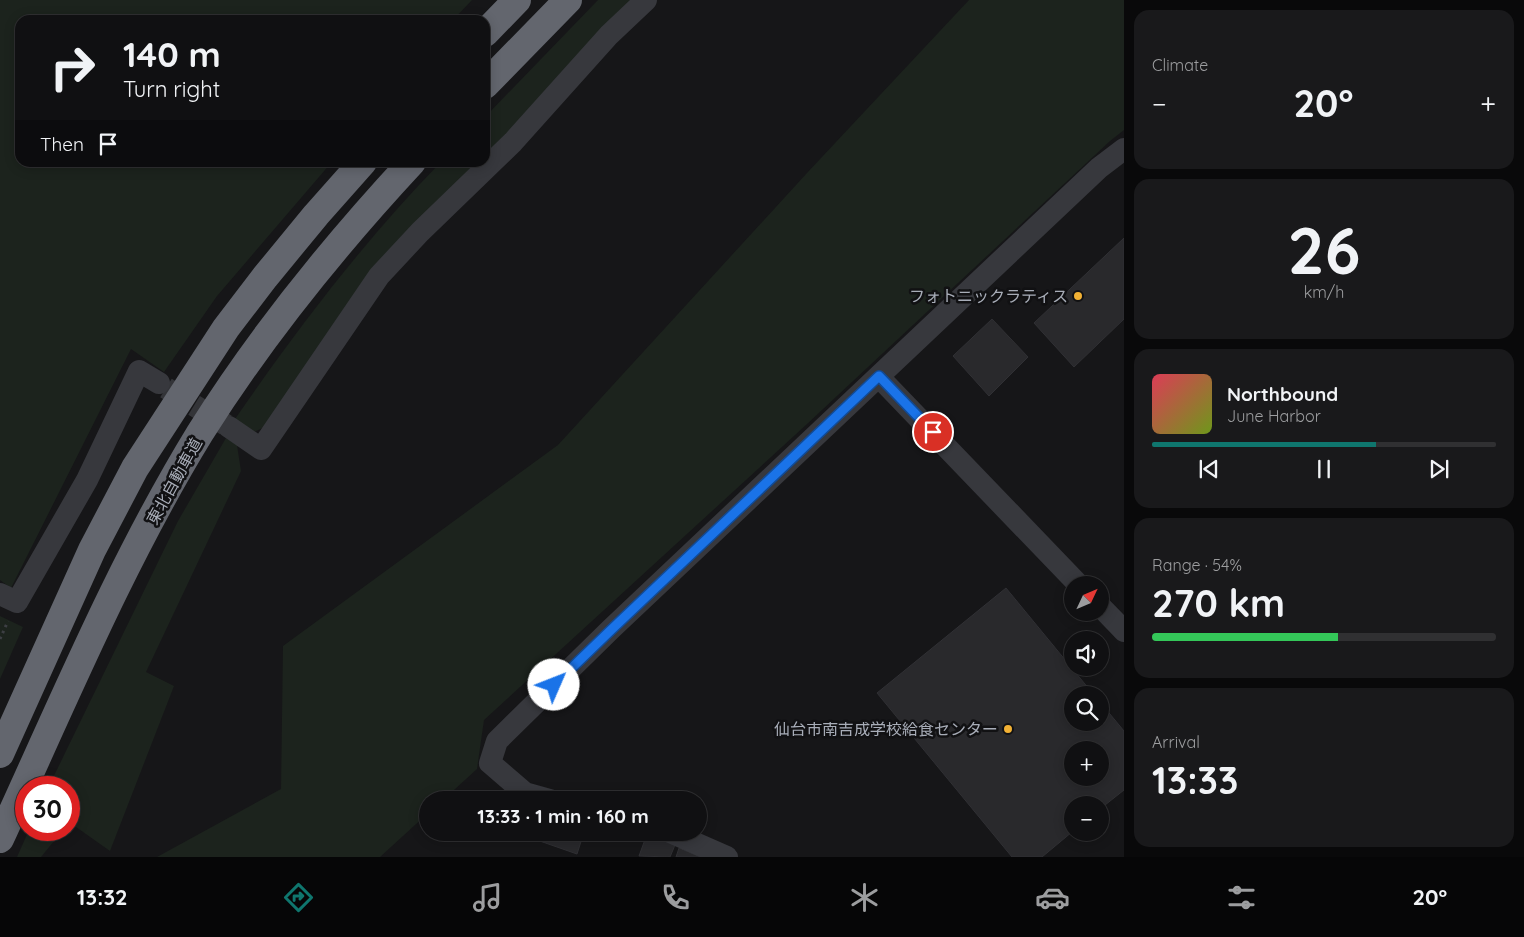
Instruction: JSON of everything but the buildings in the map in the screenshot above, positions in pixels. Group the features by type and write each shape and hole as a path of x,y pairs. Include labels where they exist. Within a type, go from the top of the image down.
{"highway":[{"path":"490,28 518,0"},
{"path":"490,80 568,0"},
{"path":"0,754 92,550 135,468 226,328 265,276 359,167"},
{"name":"東北自動車道","path":"0,839 130,558 200,434 247,361 293,300 408,167"}],"street":[{"path":"490,164 513,142 609,35 646,0"},
{"path":"523,791 490,763 497,741 612,629 1099,168 1124,149"},
{"path":"230,427 262,449 379,276 420,232 487,167"},
{"path":"0,594 17,602 87,480 139,371 159,383"},
{"path":"879,376 1070,576"},
{"path":"1109,616 1124,632"},
{"path":"691,841 727,857"}],"shaded area":[{"path":"0,0 472,0 458,15 15,15 15,167 328,167 217,296 164,372 131,349 11,588 0,580"},
{"path":"598,0 638,0 490,152 490,112"},
{"path":"969,0 1124,0 1124,130 484,720 477,769 453,791 419,791 419,821 380,857 157,857 281,789 283,646 558,445 807,173"},
{"path":"436,167 477,167 269,425 254,432 235,419 282,352 332,286"},
{"path":"226,438 237,445 241,471 146,672 174,686 110,851 80,830 80,776 54,776 178,521"},
{"path":"0,616 23,627 0,679"},
{"path":"24,841 54,841 41,857 17,857"}],"tunnel":[{"path":"166,388 226,425"}],"place":[{"name":"フォトニックラティス","path":"1078,296"},
{"name":"仙台市南吉成学校給食センター","path":"1008,729"}],"route":[{"path":"554,685 879,376 933,432"}]}
